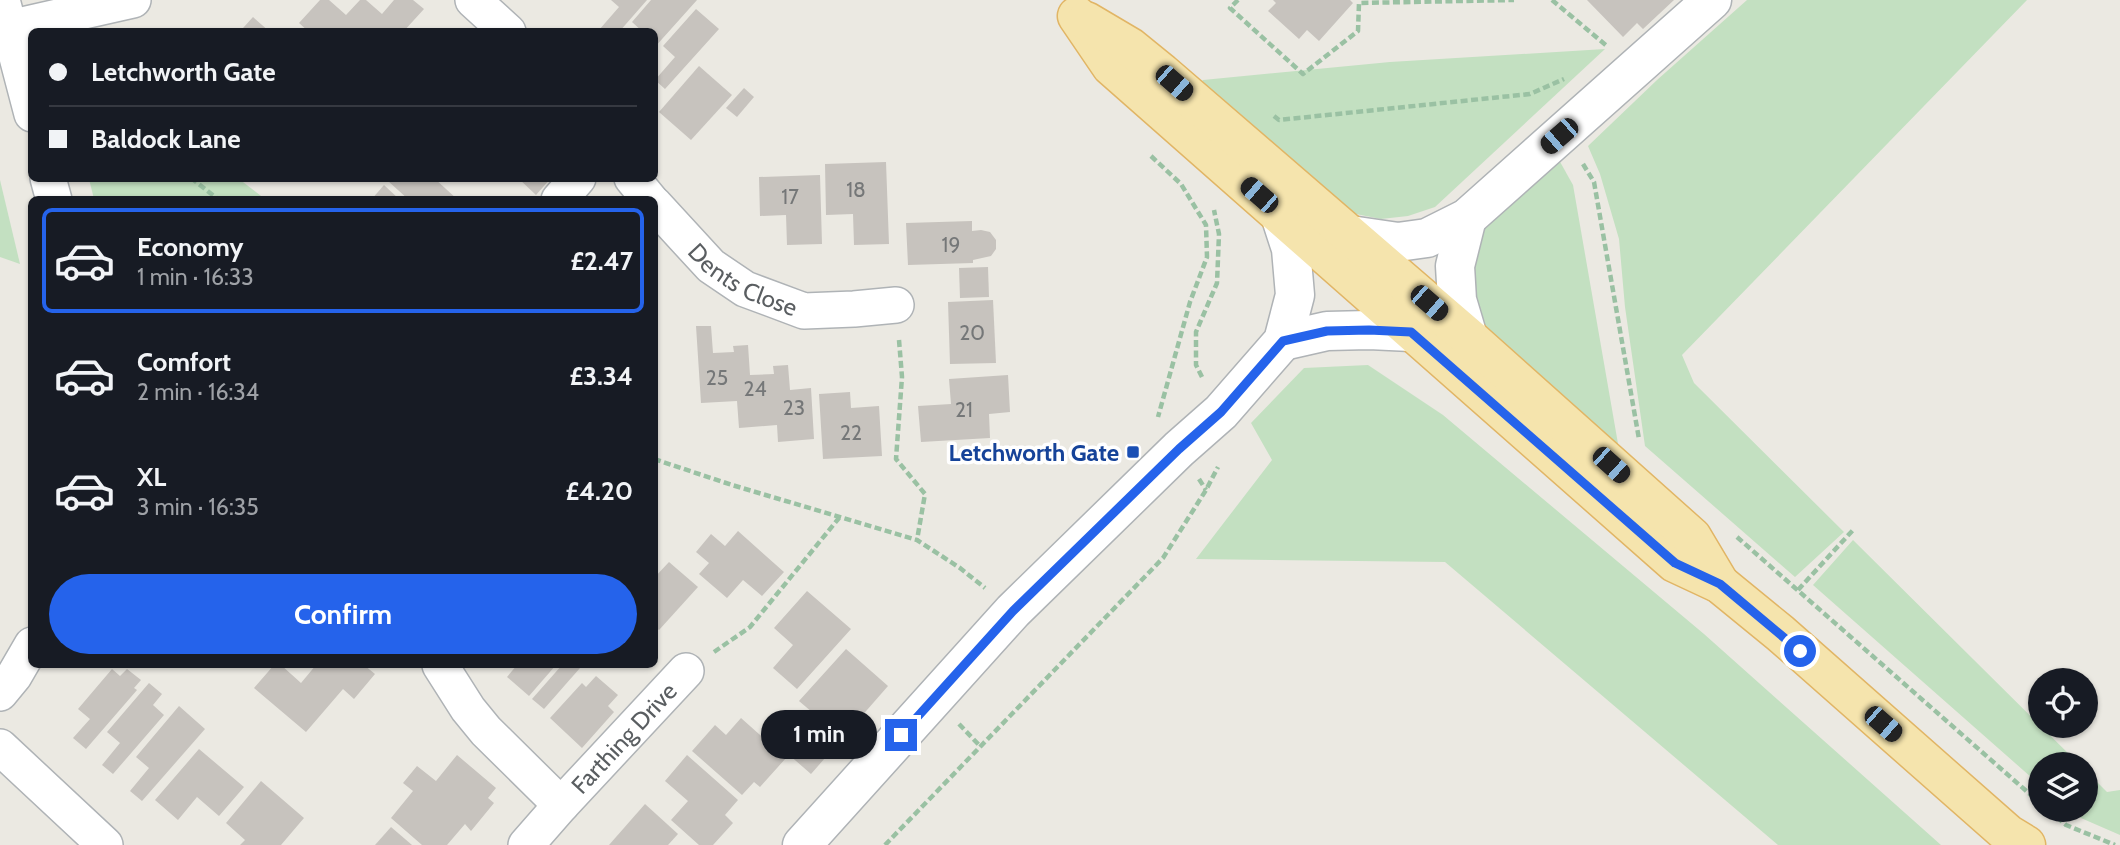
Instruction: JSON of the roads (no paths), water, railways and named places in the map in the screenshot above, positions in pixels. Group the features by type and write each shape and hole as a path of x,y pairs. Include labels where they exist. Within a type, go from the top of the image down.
{"main road":[{"path":"1069,8 1111,66 1279,212 1411,332 1675,563 1720,584 1780,633 2016,841"},
{"path":"1069,8 1141,55 1468,337 1692,537 1720,584"}],"street":[{"path":"28,99 6,14 133,0"},
{"path":"473,0 504,28"},
{"path":"1350,235 1398,242 1427,238 1467,218 1712,0"},
{"path":"562,196 575,182"},
{"path":"635,182 647,196"},
{"name":"Dents Close","path":"658,208 711,266 746,289 804,311 896,305"},
{"path":"802,845 1013,611 1179,449 1221,412 1283,341 1295,295 1291,249 1279,212"},
{"path":"1467,218 1455,266 1457,300 1468,337"},
{"path":"1283,341 1327,331 1411,332"},
{"path":"0,693 28,652"},
{"name":"Farthing Drive","path":"442,668 468,709 486,731 561,805"},
{"name":"Farthing Drive","path":"526,845 686,671"},
{"path":"0,747 106,845"}],"place":[{"name":"Letchworth Gate","path":"1133,452"}]}
